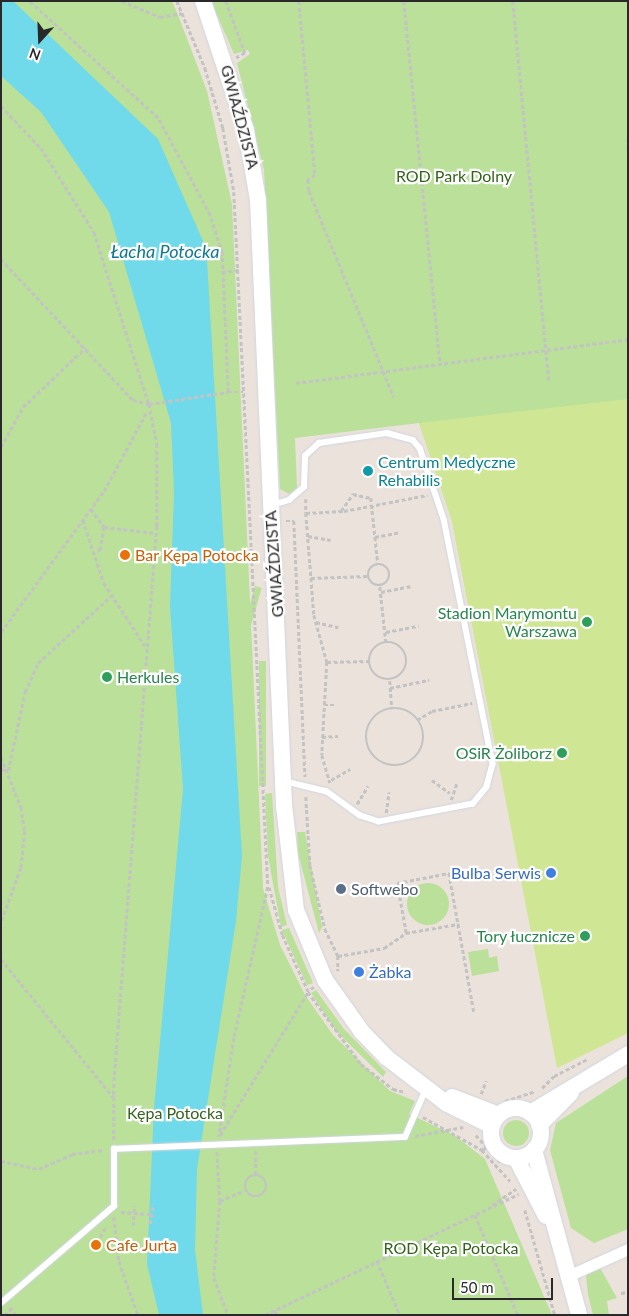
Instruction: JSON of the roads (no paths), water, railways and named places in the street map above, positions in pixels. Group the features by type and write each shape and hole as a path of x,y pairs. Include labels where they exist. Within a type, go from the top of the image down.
{"street":[{"name":"GWIAŹDZISTA","path":"203,1 254,165 287,860 296,910 331,977 380,1051 426,1087 493,1128"},
{"path":"579,1315 570,1275 534,1150 535,1119 594,1064 628,1054"},
{"path":"534,1150 516,1158 501,1153 493,1128 520,1109 535,1119"},
{"path":"516,1158 564,1254"},
{"path":"570,1275 628,1249"}],"lane":[{"path":"271,514 302,489 305,456 311,447 327,441 386,433 413,440 420,448 436,493 493,764 487,787 473,804 379,822 360,816 327,792 284,782"},
{"path":"1,1303 114,1206 114,1149 405,1136 426,1087"}],"water":[{"name":"Łacha Potocka","path":"1,1 13,1 158,139 203,241 207,260 242,856 236,921 197,1169 195,1250 203,1315 159,1315 147,1264 154,1108 183,789 170,607 174,492 171,423 109,212 41,112 1,76"}],"place":[{"name":"Centrum Medyczne Rehabilis","path":"368,471"},
{"name":"Bar Kępa Potocka","path":"125,555"},
{"name":"Stadion Marymontu Warszawa","path":"587,622"},
{"name":"Herkules","path":"107,677"},
{"name":"OSiR Żoliborz","path":"562,753"},
{"name":"Bulba Serwis","path":"551,873"},
{"name":"Softwebo","path":"341,889"},
{"name":"Tory łucznicze","path":"585,936"},
{"name":"Żabka","path":"359,972"},
{"name":"Cafe Jurta","path":"96,1245"}],"park label":[{"name":"ROD Park Dolny","path":"454,176"},
{"name":"Kępa Potocka","path":"175,1113"},
{"name":"ROD Kępa Potocka","path":"451,1248"}]}
